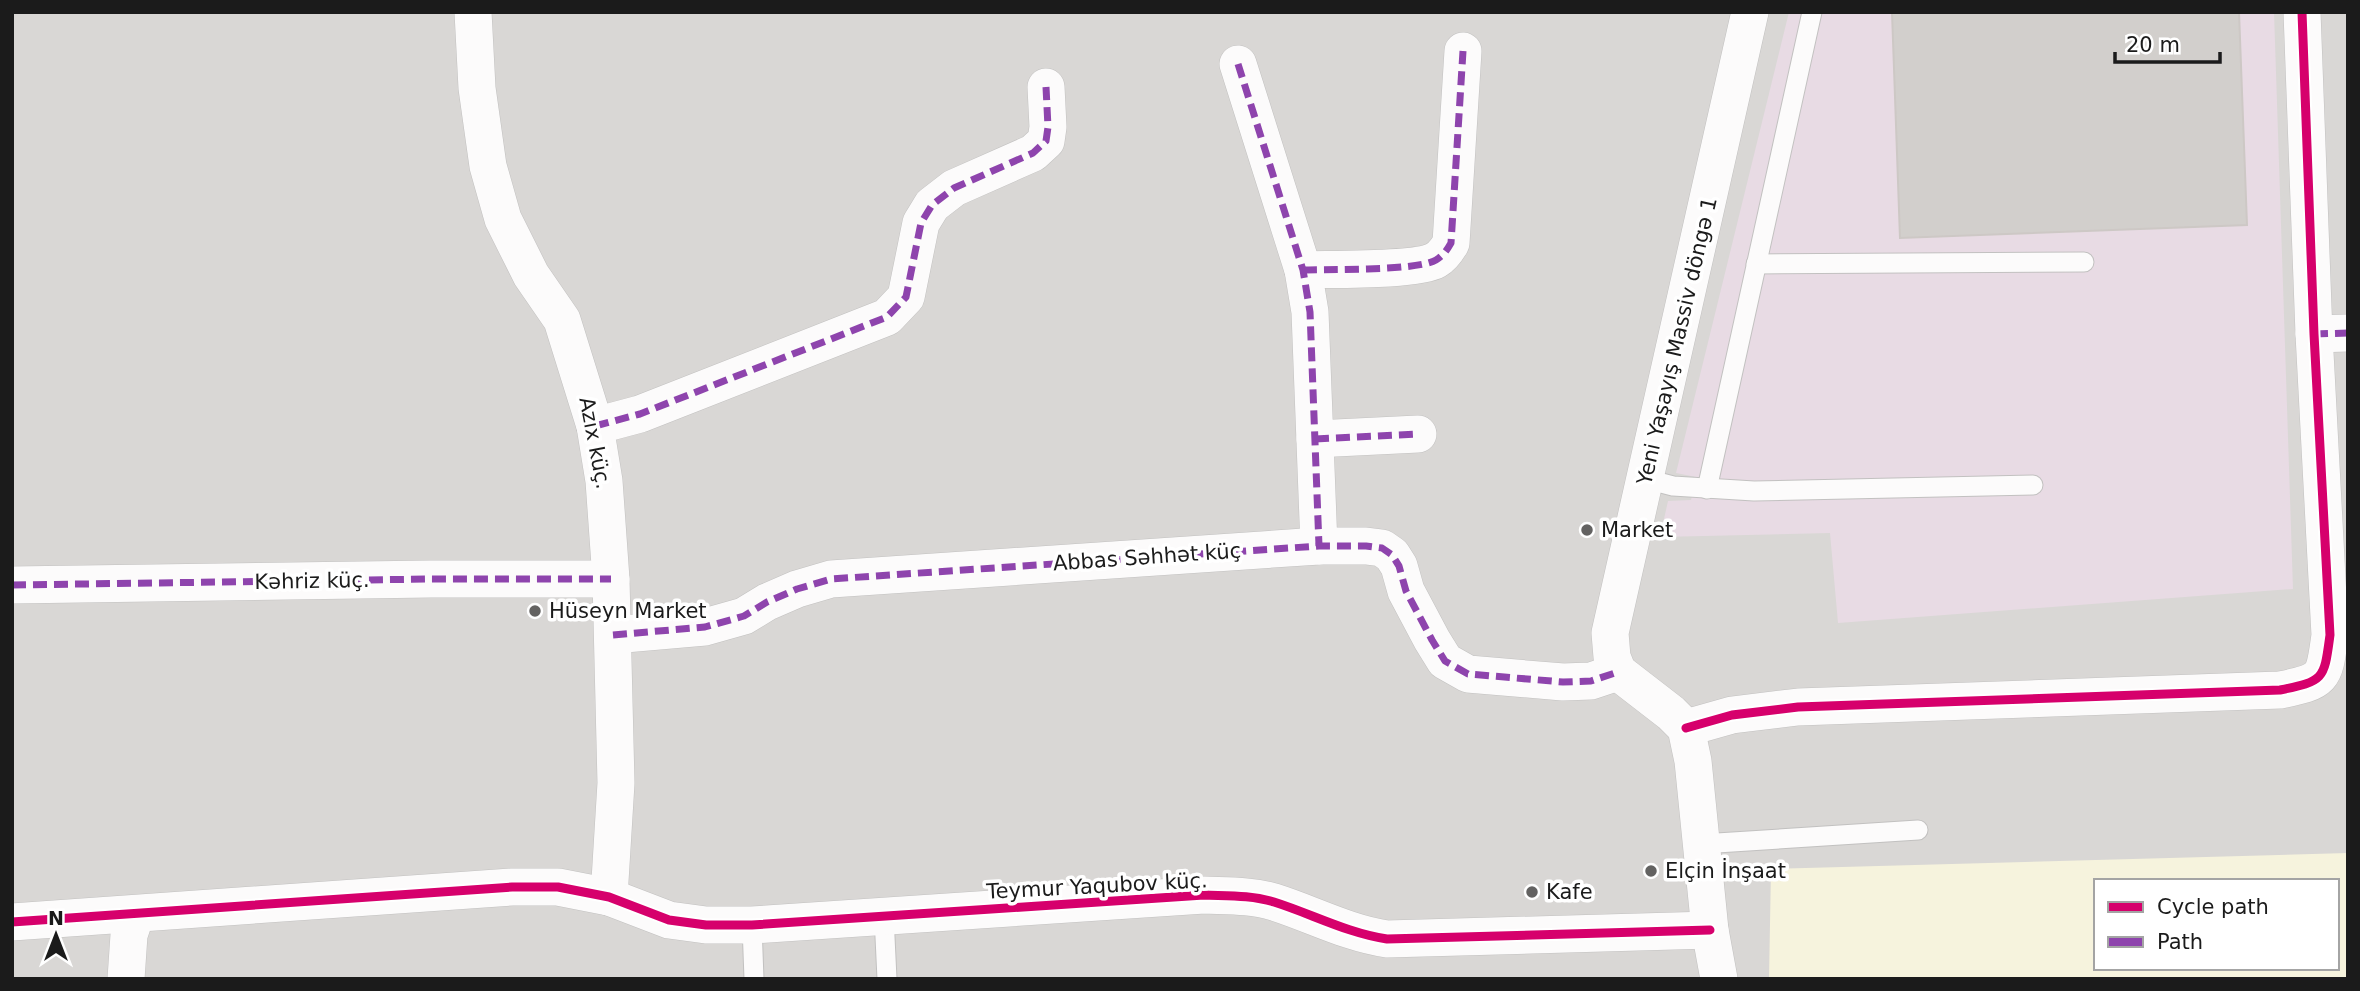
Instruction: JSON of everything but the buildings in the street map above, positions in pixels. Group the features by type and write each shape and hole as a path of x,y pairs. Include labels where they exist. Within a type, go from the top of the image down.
{"street":[{"name":"Azıx küç.","path":"473,12 477,89 488,166 503,219 531,275 562,320 595,426 604,481 611,579 616,783 609,897"},
{"name":"Yeni Yaşayış Massiv döngə 1","path":"1618,672 1612,657 1610,633 1615,607 1750,12"},
{"path":"1686,728 1732,715 1775,709 2280,690 2312,684 2325,670 2330,635 2331,333 2302,12"},
{"path":"1303,270 1415,265 1436,261 1444,254 1451,243 1463,51"},
{"path":"1238,64 1303,270 1310,312 1319,546"},
{"path":"595,426 640,414 887,317 906,297 920,223 932,205 954,188 1033,153 1045,141 1048,127 1046,87"},
{"path":"1315,439 1418,434"},
{"name":"Abbas Səhhət küç","path":"612,635 705,627 744,616 797,589 831,579 1319,546 1374,547 1382,548 1392,555 1399,566 1406,591 1445,661 1468,674 1563,682 1591,681 1618,672"},
{"name":"Kəhriz küç.","path":"12,586 431,579 611,579"},
{"path":"1618,672 1686,728 1693,761 1710,930 1719,979"},
{"name":"Teymur Yaqubov küç.","path":"136,915 512,887 558,887 609,897 669,920 706,925 752,925 1204,895 1272,902 1361,935 1387,939 1710,930"},
{"path":"12,922 136,915 129,935 126,979"}],"lane":[{"path":"1707,489 1812,12"},
{"path":"1756,264 2084,262"},
{"path":"1646,479 1673,486 1754,491 2033,485"},
{"path":"1702,844 1918,830"},
{"path":"884,916 887,979"},
{"path":"752,925 754,979"}],"shaded area":[{"path":"12,12 2348,12 2348,979 12,979"},
{"path":"1789,12 2274,12 2293,589 1838,623 1830,533 1660,537 1668,501 1691,500 1694,488 1696,477 1676,473"},
{"path":"2348,853 2348,979 1769,979 1771,869"}],"marked path":[{"path":"1303,270 1411,266 1426,264 1441,257 1451,243 1463,51"},
{"path":"1238,64 1303,270 1310,312 1319,546"},
{"path":"595,426 640,414 887,317 906,297 921,223 932,205 954,188 1033,153 1046,141 1046,87"},
{"path":"2314,334 2348,333"},
{"path":"1315,439 1418,434"},
{"path":"613,635 705,627 744,616 797,589 831,579 1319,546 1366,546 1382,548 1392,555 1399,566 1406,591 1445,661 1468,674 1563,682 1591,681 1618,672"},
{"path":"12,585 611,579"}],"cycle path":[{"path":"1686,728 1732,715 1798,707 2280,690 2306,684 2320,676 2326,661 2330,635 2314,334 2302,12"},
{"path":"12,922 512,887 558,887 609,897 669,920 706,925 752,925 1204,895 1265,900 1344,928 1387,939 1710,930"}],"place":[{"name":"Market","path":"1587,530"},
{"name":"Hüseyn Market","path":"535,611"},
{"name":"Elçin İnşaat","path":"1651,871"},
{"name":"Kafe","path":"1532,892"}]}
